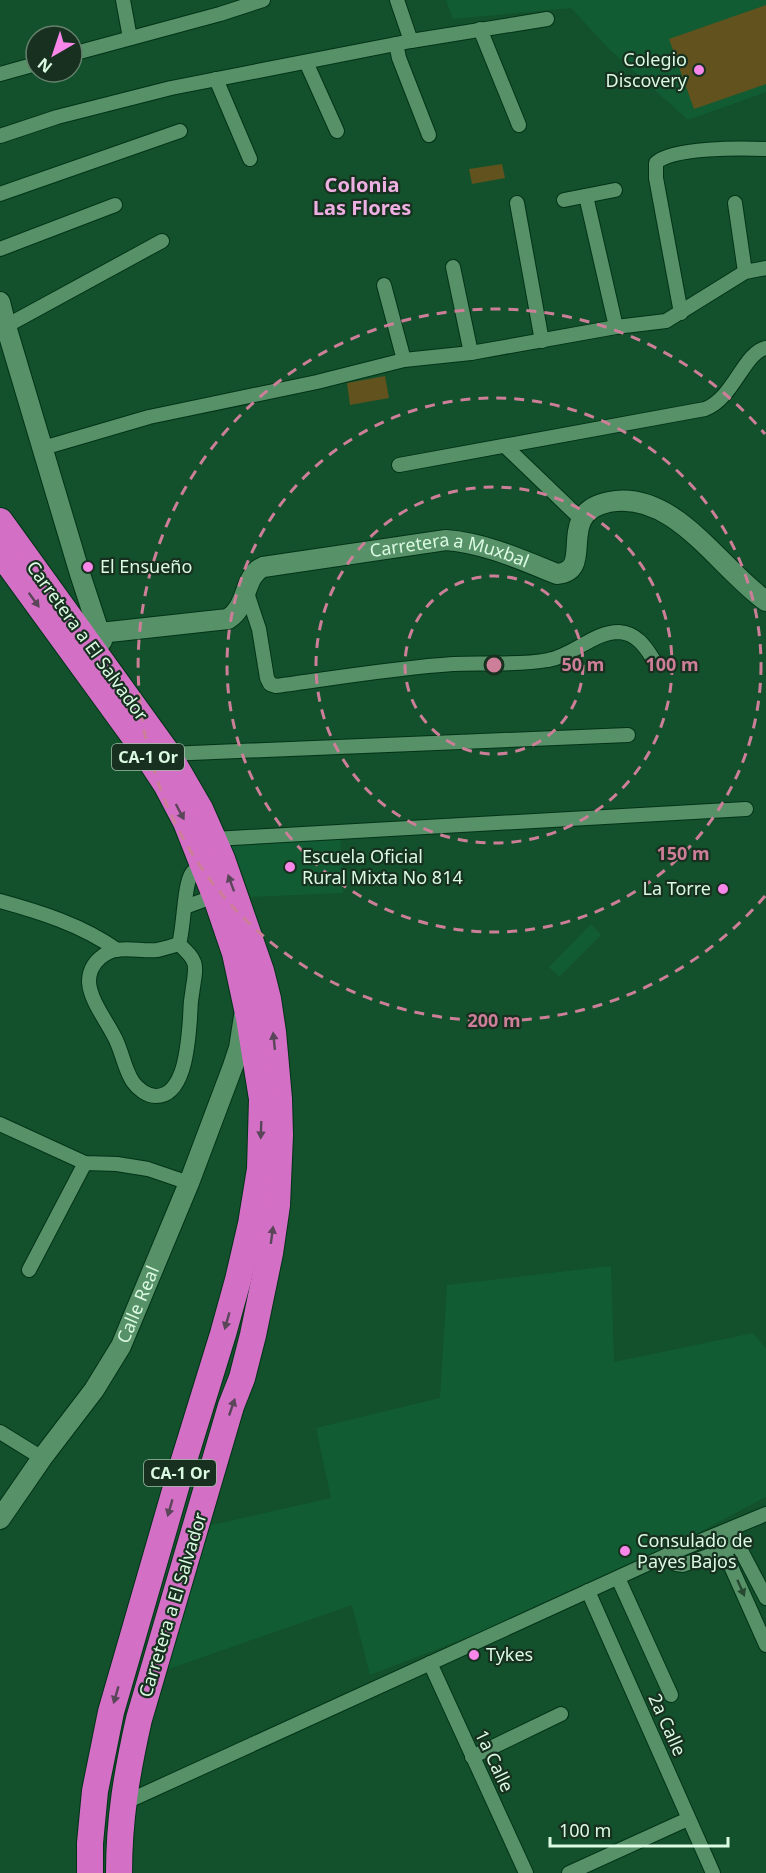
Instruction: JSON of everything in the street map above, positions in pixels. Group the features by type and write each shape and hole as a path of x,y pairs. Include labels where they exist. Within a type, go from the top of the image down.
{"highway":[{"name":"Carretera a El Salvador","path":"0,521 89,630 114,679 168,754 200,808 214,839 261,971 268,999 279,1099 280,1167 270,1253 253,1335 143,1706 129,1764 120,1828 119,1873"},
{"name":"Carretera a El Salvador","path":"0,552 144,752 166,784 186,822 235,953 243,990 245,1069 262,1099 260,1159 251,1224 223,1334 111,1712 95,1791 90,1843 90,1873"}],"street":[{"path":"123,0 130,39"},
{"path":"217,0 220,14"},
{"path":"84,51 263,0"},
{"path":"397,0 411,41"},
{"path":"0,135 134,97 216,79 411,41 547,19"},
{"path":"480,29 519,125"},
{"path":"396,44 399,58 429,135"},
{"path":"306,62 337,131"},
{"path":"0,74 24,67"},
{"path":"216,79 250,159"},
{"path":"0,194 180,131"},
{"path":"681,313 656,178 656,163 667,156 710,150 766,149"},
{"path":"564,200 615,190"},
{"path":"586,195 616,327"},
{"path":"517,203 542,341"},
{"path":"735,203 745,272"},
{"path":"0,249 115,205"},
{"path":"6,326 162,241"},
{"path":"453,267 471,353"},
{"path":"52,445 149,417 317,382 404,360 471,353 616,327 666,321 745,272 766,268"},
{"path":"384,285 404,360"},
{"path":"0,302 6,326 52,445 89,630"},
{"path":"399,465 710,407 724,396 755,353 766,348"},
{"path":"505,446 581,519 589,510 608,502 637,502 661,510 691,531 766,601"},
{"name":"Carretera a Muxbal","path":"89,630 228,619 237,612 254,573 263,567 446,540 492,550 562,574 570,570 576,560 581,519"},
{"path":"247,593 258,628 267,678 270,684 276,686 443,665 523,663 546,660 565,655 597,638 618,632 628,633 636,638 653,659"},
{"path":"168,754 628,735"},
{"path":"214,839 746,809"},
{"path":"179,944 158,950 117,950 101,956 90,972 89,984 115,1038 129,1076 144,1093 154,1096 164,1094 174,1086 186,1059 191,1002 197,973 195,963 179,944 187,885 192,873 204,865"},
{"path":"185,907 215,896"},
{"path":"0,900 75,926 117,950"},
{"name":"Calle Real","path":"0,1519 42,1458 94,1390 122,1346 189,1183 245,1069"},
{"path":"0,1124 85,1163 117,1164 148,1169 189,1183"},
{"path":"29,1270 85,1163"},
{"path":"0,1432 42,1458"},
{"path":"124,1803 667,1555 766,1514"},
{"path":"724,1532 738,1545 766,1598"},
{"path":"724,1532 725,1552 766,1645"},
{"path":"667,1555 680,1566 725,1552 738,1545"},
{"path":"618,1578 671,1695"},
{"name":"2a Calle","path":"588,1591 713,1873"},
{"name":"1a Calle","path":"430,1663 526,1873"},
{"path":"472,1757 561,1714"},
{"path":"569,1873 688,1819"}],"shaded area":[{"name":"Colegio Discovery","path":"446,0 766,0 766,92 688,120 609,49 571,8 453,19"},
{"path":"766,5 766,84 694,109 669,39"},
{"path":"502,164 505,178 472,184 469,169"},
{"path":"385,376 389,398 350,405 347,383"},
{"name":"Escuela Oficial Rural Mixta No 814","path":"340,833 343,893 251,897 229,841"},
{"path":"591,924 601,935 559,977 549,967"},
{"path":"611,1266 614,1362 753,1333 766,1349 766,1497 588,1591 370,1675 352,1605 160,1672 203,1527 331,1498 316,1428 440,1398 447,1285"}],"place":[{"name":"Colegio Discovery","path":"699,70"},
{"name":"El Ensueño","path":"88,567"},
{"name":"Escuela Oficial Rural Mixta No 814","path":"290,867"},
{"name":"La Torre","path":"723,889"},
{"name":"Consulado de Payes Bajos","path":"625,1551"},
{"name":"Tykes","path":"474,1655"}],"district":[{"name":"Colonia Las Flores","path":"362,196"}]}
